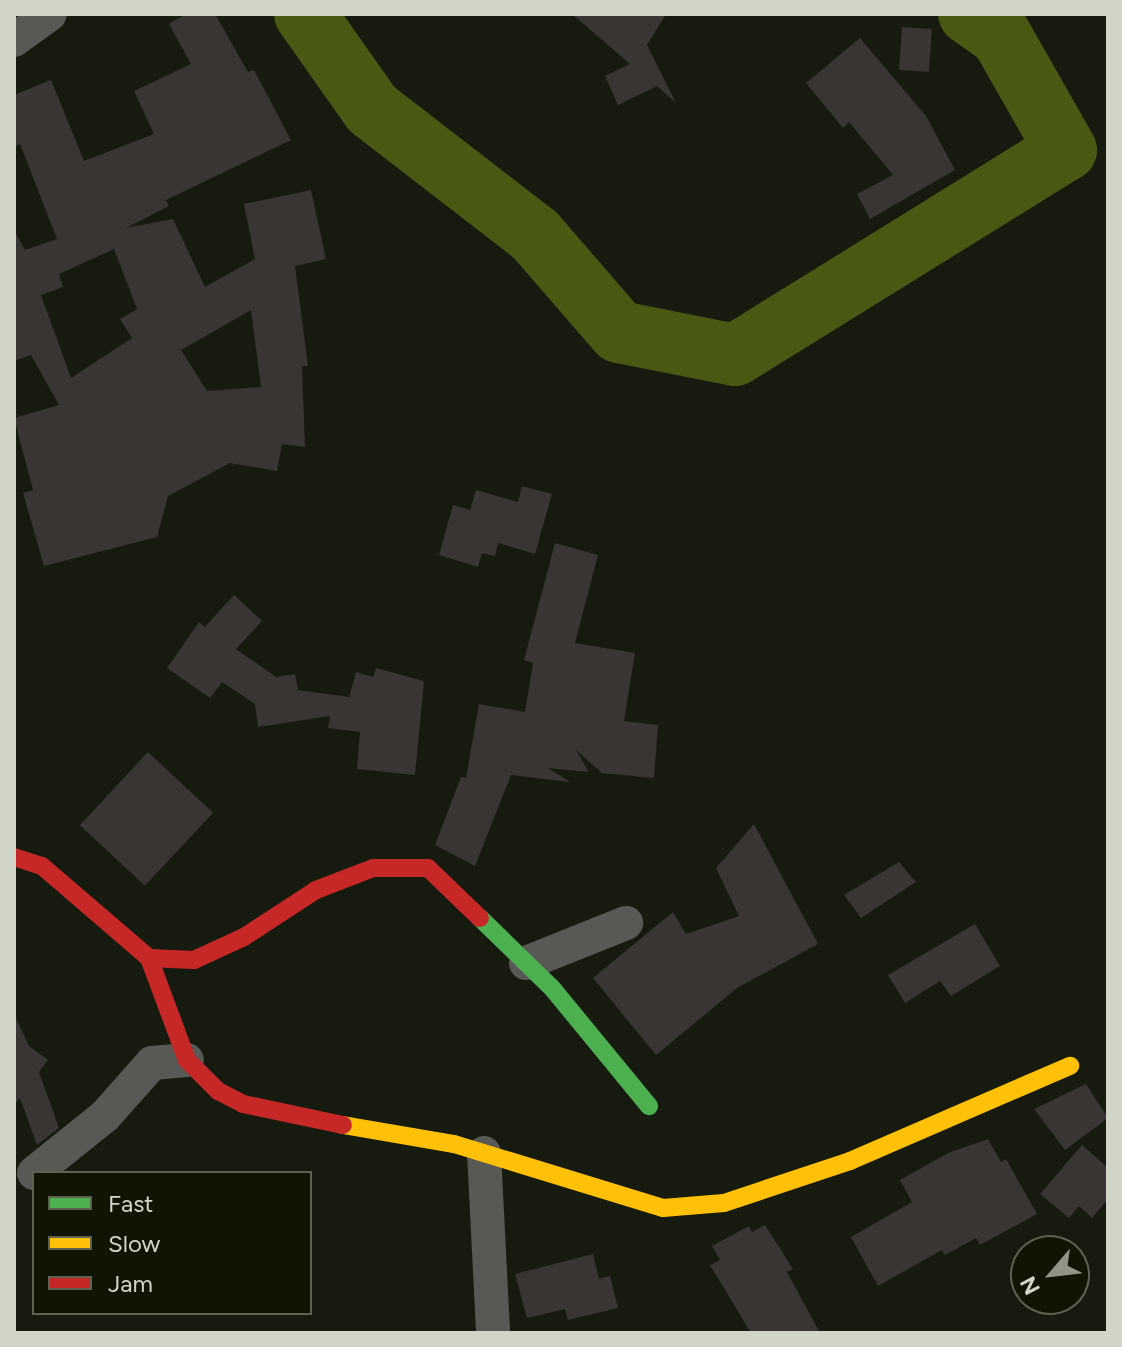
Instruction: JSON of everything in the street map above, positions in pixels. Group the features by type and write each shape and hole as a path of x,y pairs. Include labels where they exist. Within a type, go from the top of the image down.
{"street":[{"path":"14,40 50,14"},
{"path":"14,857 42,866 149,958 187,1060 218,1091 243,1104 484,1153 663,1208 703,1207 850,1161 1070,1066"},
{"path":"149,958 194,960 244,937 316,890 373,868 411,864 441,875 526,963 649,1106"},
{"path":"526,963 626,923"},
{"path":"36,1171 105,1116 152,1063 187,1060"},
{"path":"484,1153 493,1333"}],"building":[{"path":"186,14 215,14 248,72 254,70 291,140 166,200 169,206 126,228 173,219 205,287 255,259 244,204 311,190 326,259 295,266 308,366 302,366 305,447 282,444 277,471 230,463 168,496 157,537 44,566 23,493 33,490 14,418 59,405 31,355 14,361 14,230 25,250 57,239 20,144 14,147 14,95 51,80 84,161 154,134 134,91 191,64 169,24","holes":["114,249 137,309 120,319 132,338 71,378 41,295 63,287 59,274","251,310 261,387 207,391 181,350"]},
{"path":"572,14 666,14 647,45 676,103 657,86 618,105 605,76 630,64"},
{"path":"902,27 932,29 929,72 899,70"},
{"path":"860,38 926,116 955,170 870,219 857,194 893,175 849,122 843,128 806,83"},
{"path":"522,486 552,494 535,554 498,543 495,556 482,553 478,567 439,555 453,505 470,510 476,490 518,502"},
{"path":"555,543 598,555 575,643 635,653 624,721 658,725 654,778 602,773 576,750 589,772 548,768 570,782 511,775 475,866 435,845 461,777 466,778 479,704 525,712 533,663 524,660"},
{"path":"234,595 262,621 236,649 276,677 295,674 298,690 349,697 356,672 373,677 376,668 424,681 415,775 357,769 360,732 328,728 330,716 258,727 255,704 222,682 210,698 167,668 199,622 205,627"},
{"path":"148,752 213,813 145,886 80,825"},
{"path":"754,824 818,944 737,988 656,1055 593,978 673,912 686,934 739,916 716,868"},
{"path":"899,862 916,882 861,918 844,895"},
{"path":"975,924 1000,966 951,996 940,981 905,1003 888,975"},
{"path":"14,1014 29,1046 48,1060 39,1072 59,1128 37,1145 20,1098 14,1105"},
{"path":"1086,1084 1108,1118 1065,1150 1034,1109"},
{"path":"988,1139 1001,1162 1006,1159 1037,1214 980,1245 976,1238 945,1255 942,1250 878,1286 851,1237 912,1202 900,1180 948,1153"},
{"path":"1082,1145 1108,1168 1108,1199 1092,1218 1079,1206 1069,1218 1040,1194"},
{"path":"765,1225 793,1269 787,1272 820,1333 751,1333 710,1265 720,1260 712,1246 749,1226 752,1232"},
{"path":"593,1254 599,1279 610,1276 618,1308 568,1320 565,1309 527,1318 515,1274"}],"waterway":[{"path":"305,14 372,109 535,235 619,332 735,355 1066,150 1001,36 969,14"}],"traffic: fast":[{"path":"480,918 552,988 649,1106"}],"traffic: slow":[{"path":"343,1125 454,1144 663,1208 724,1203 850,1161 1070,1066"}],"traffic: jam":[{"path":"14,857 42,866 149,958 187,1060 218,1091 243,1104 343,1125"},
{"path":"149,958 194,960 244,937 316,890 373,868 428,868 480,918"}]}
